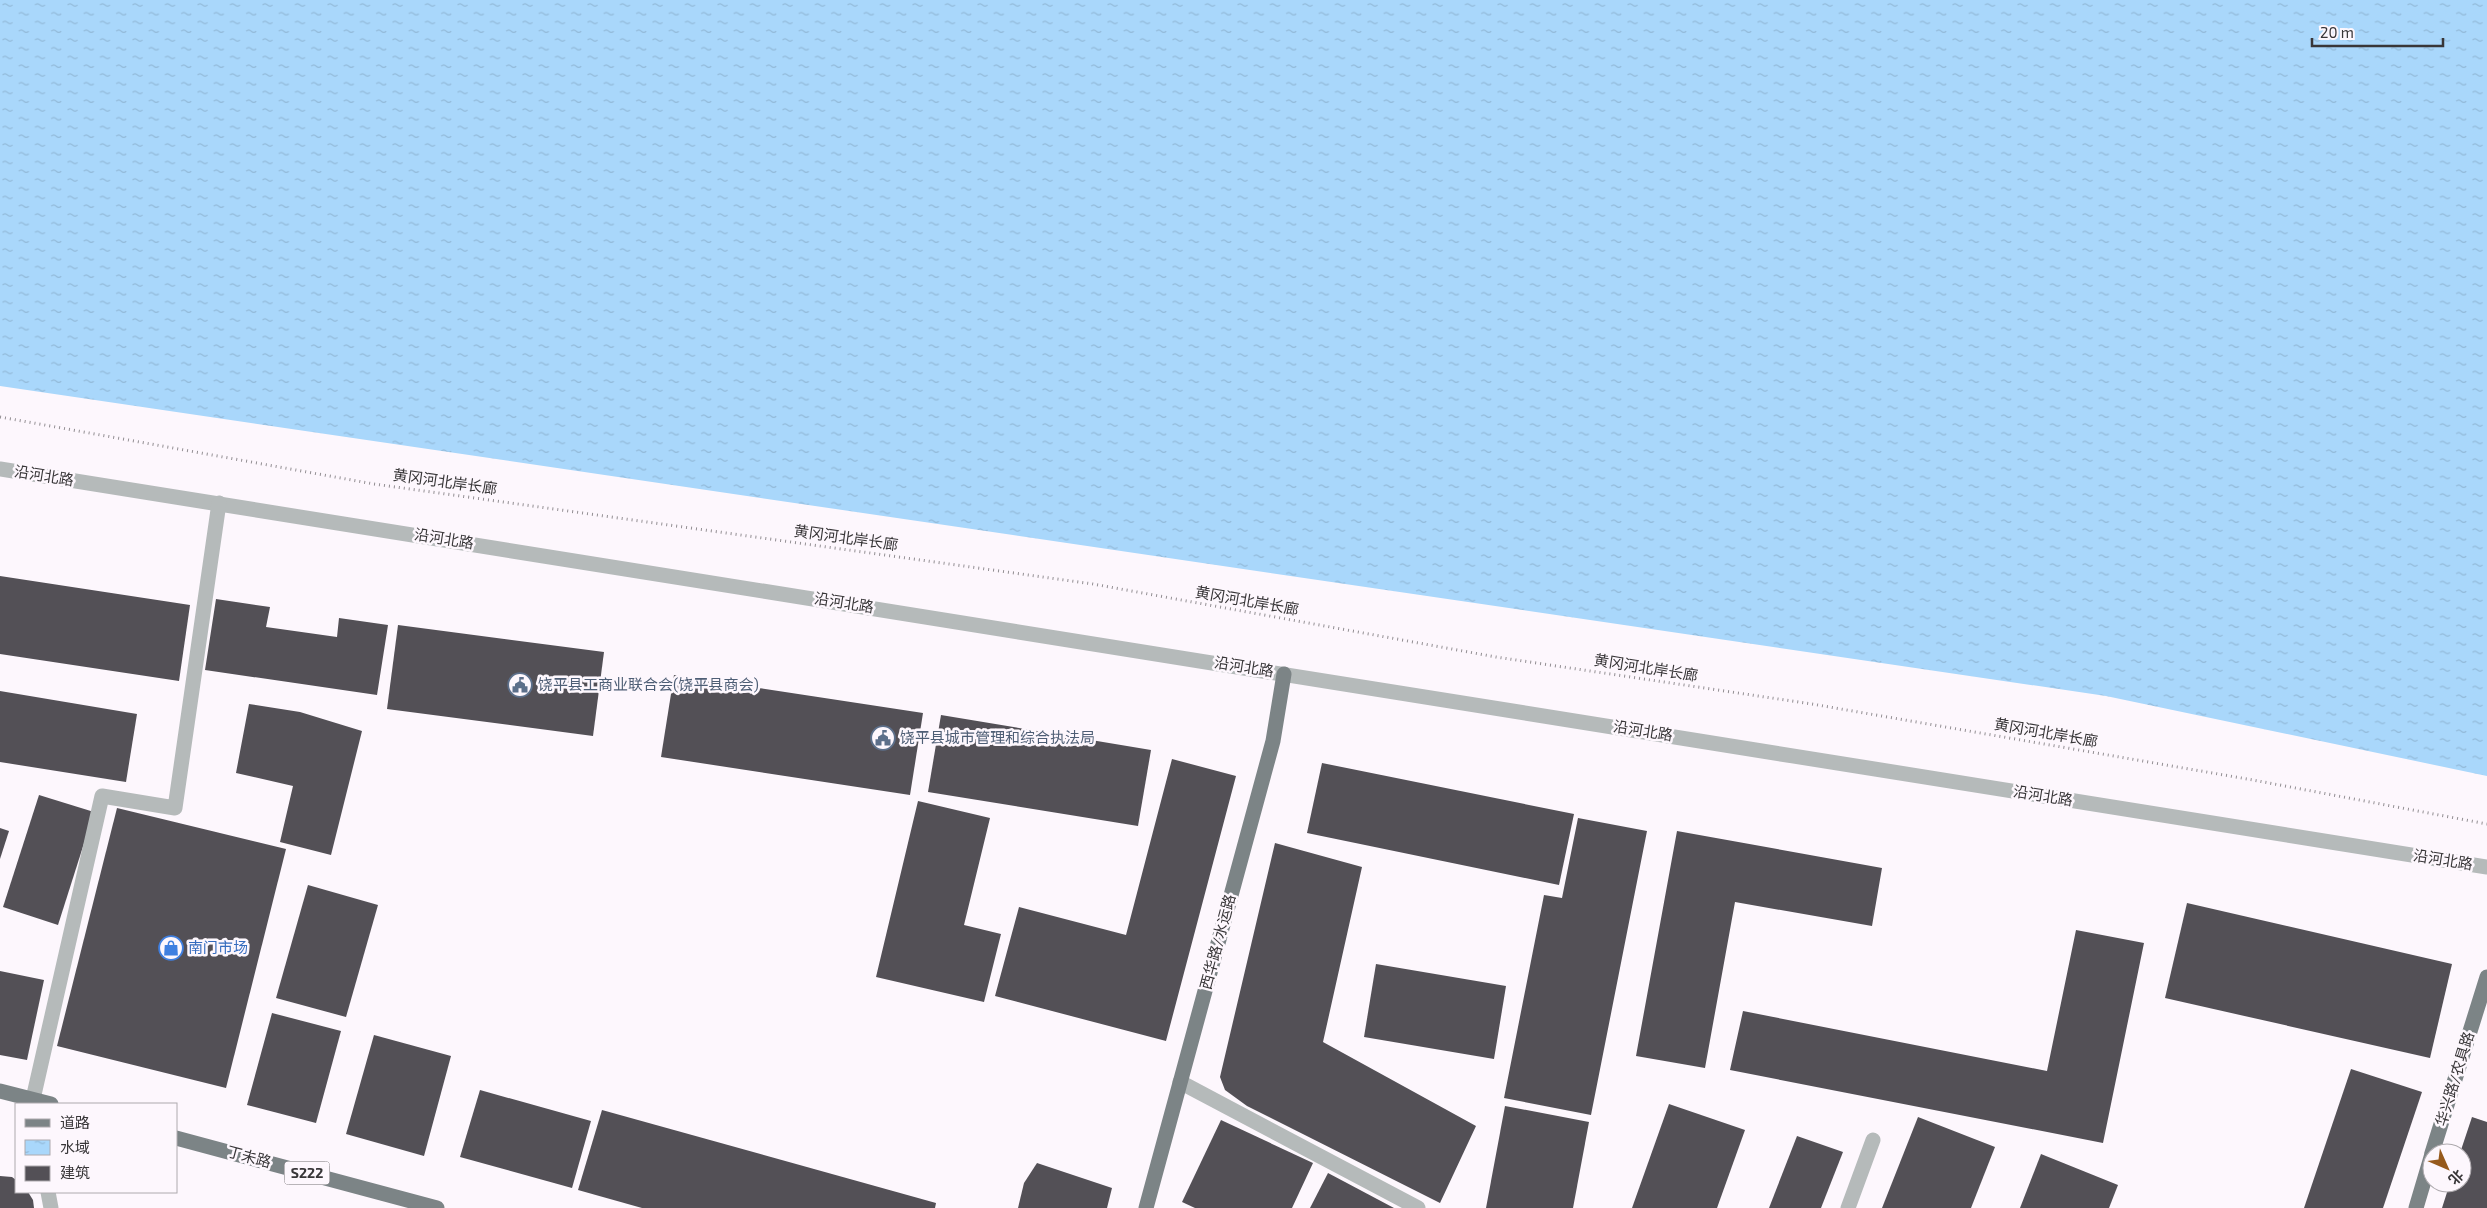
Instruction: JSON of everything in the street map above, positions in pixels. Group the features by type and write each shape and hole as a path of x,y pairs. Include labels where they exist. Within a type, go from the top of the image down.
{"main road":[{"name":"西华路/水运路","path":"1150,1206 1180,1082 1273,741 1284,674"},
{"name":"华兴路/农具路","path":"2435,1143 2487,977"},
{"path":"0,1091 33,1102"},
{"name":"丁未路","path":"178,1139 437,1208"},
{"name":"华兴路/农具路","path":"2416,1208 2422,1188"}],"street":[{"name":"沿河北路","path":"0,469 2487,867"},
{"path":"33,1102 102,796 175,808 219,503"},
{"path":"1180,1082 1418,1208"},
{"path":"1848,1208 1873,1140"},
{"path":"48,1193 51,1208"}],"path":[{"name":"黄冈河北岸长廊","path":"0,417 374,484 1093,584 1496,656 1812,704 2086,751 2487,824"}],"water":[{"path":"0,0 2487,0 2487,776 2106,696 0,386"}],"building":[{"path":"0,576 190,605 179,681 0,654"},
{"path":"216,599 270,607 266,627 337,637 339,618 388,625 377,695 205,670"},
{"path":"398,625 604,652 593,736 387,709"},
{"path":"674,675 923,713 910,795 661,757"},
{"path":"0,691 137,714 126,782 0,762"},
{"path":"249,704 300,712 362,731 331,855 280,842 293,786 236,773"},
{"path":"941,715 1151,750 1138,826 928,792"},
{"path":"1172,759 1236,776 1166,1041 995,996 1019,907 1126,935"},
{"path":"1322,763 1574,814 1559,885 1307,833"},
{"path":"39,795 94,812 58,925 3,907"},
{"path":"918,801 990,818 964,925 1001,934 984,1002 876,977"},
{"name":"南门市场","path":"117,808 286,849 226,1088 57,1046"},
{"path":"1578,818 1647,831 1591,1115 1504,1098 1544,895 1562,898"},
{"path":"0,828 9,831 0,859"},
{"path":"1677,831 1882,868 1872,926 1735,902 1705,1068 1636,1056"},
{"path":"1275,843 1362,867 1323,1042 1476,1126 1440,1203 1247,1106 1225,1090 1220,1077"},
{"path":"308,885 378,905 346,1017 276,998"},
{"path":"2187,903 2452,964 2430,1058 2165,998"},
{"path":"2076,930 2144,943 2103,1143 1730,1070 1743,1011 2047,1071"},
{"path":"1376,964 1506,986 1494,1059 1364,1037"},
{"path":"0,971 44,980 27,1060 0,1055"},
{"path":"272,1013 341,1031 316,1123 247,1105"},
{"path":"374,1035 451,1056 424,1156 346,1134"},
{"path":"2351,1069 2422,1092 2383,1208 2304,1208"},
{"path":"480,1090 591,1121 572,1188 460,1157"},
{"path":"1669,1104 1745,1130 1717,1208 1632,1208"},
{"path":"1505,1106 1589,1122 1573,1208 1486,1208"},
{"path":"602,1110 936,1203 935,1208 642,1208 578,1190"},
{"path":"1918,1117 1995,1147 1971,1208 1882,1208"},
{"path":"2472,1117 2487,1122 2487,1208 2442,1208 2447,1193 2472,1193 2472,1143 2463,1143"},
{"path":"1221,1120 1313,1163 1292,1208 1195,1208 1182,1202"},
{"path":"1797,1136 1843,1152 1821,1208 1769,1208"},
{"path":"2041,1154 2118,1185 2109,1208 2020,1208"},
{"path":"1037,1163 1112,1188 1107,1208 1018,1208 1024,1183"},
{"path":"1328,1173 1394,1208 1310,1208"},
{"path":"0,1176 12,1177 15,1179 15,1193 29,1193 33,1200 34,1208 0,1208"}],"place":[{"name":"饶平县工商业联合会(饶平县商会)","path":"520,685"},
{"name":"饶平县城市管理和综合执法局","path":"883,738"},
{"name":"南门市场","path":"171,948"}]}
